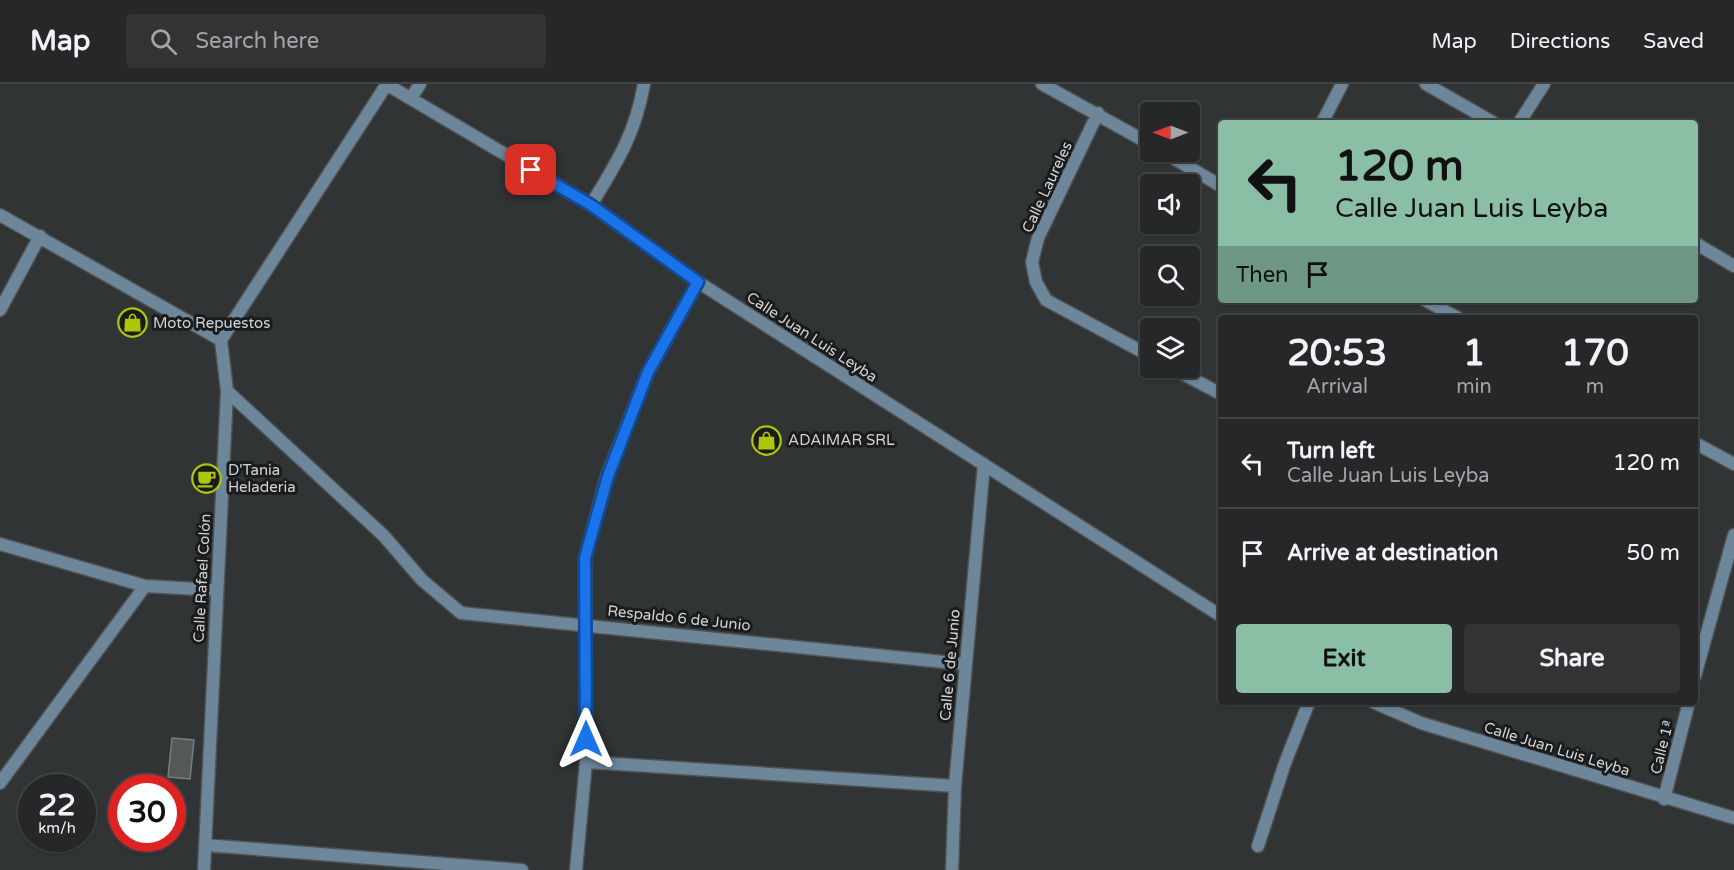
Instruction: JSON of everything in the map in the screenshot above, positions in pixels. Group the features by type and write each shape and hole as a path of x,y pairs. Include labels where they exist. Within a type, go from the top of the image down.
{"street":[{"path":"0,215 221,340 386,84"},
{"name":"Calle Juan Luis Leyba","path":"386,84 591,205 698,282 1218,614"},
{"path":"411,98 420,84"},
{"path":"591,205 627,145 635,125 644,84"},
{"path":"1042,84 1140,138"},
{"path":"1324,120 1342,84"},
{"path":"1426,84 1489,120"},
{"path":"1521,120 1544,84"},
{"name":"Calle Laureles","path":"1098,113 1038,238 1032,262 1036,282 1046,300 1140,351"},
{"path":"1180,162 1218,184"},
{"path":"0,310 40,236"},
{"path":"1698,245 1734,266"},
{"path":"576,870 586,762 585,558 608,476 648,372 698,282"},
{"path":"1430,303 1452,315"},
{"name":"Calle Rafael Colón","path":"204,870 215,590 227,391 221,340"},
{"path":"1191,378 1218,392"},
{"name":"Respaldo 6 de Junio","path":"227,391 384,536 422,580 461,613 586,623 964,664"},
{"path":"1698,445 1734,464"},
{"name":"Calle 6 de Junio","path":"952,870 955,786 964,664 984,464"},
{"path":"1698,649 1734,536"},
{"path":"0,544 145,585 215,590"},
{"path":"0,783 145,585"},
{"path":"1258,846 1285,763 1308,705"},
{"name":"Calle Juan Luis Leyba","path":"1380,705 1421,723 1664,799 1734,818"},
{"name":"Calle 1ª","path":"1664,799 1688,705"},
{"path":"586,762 955,786"},
{"path":"205,845 522,870"}],"building":[{"name":"Moto Repuestos","path":"131,311 142,318 133,335 121,328"},
{"name":"D'Tania Heladeria","path":"198,474 216,475 216,484 197,483"},
{"path":"172,738 194,740 190,779 186,779 186,774 168,774"}],"place":[{"name":"Moto Repuestos","path":"132,323"},
{"name":"ADAIMAR SRL","path":"767,440"},
{"name":"D'Tania Heladeria","path":"207,479"}],"route":[{"path":"531,170 591,205 698,282 648,372 608,476 585,558 586,739"}]}
